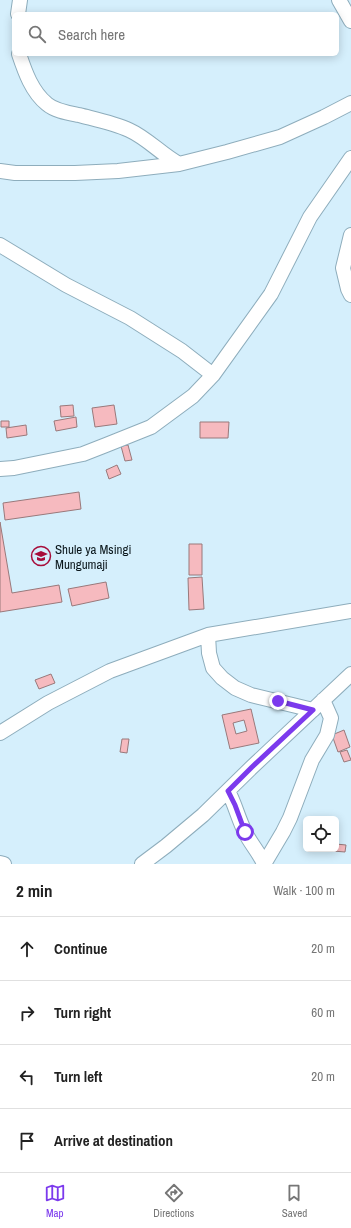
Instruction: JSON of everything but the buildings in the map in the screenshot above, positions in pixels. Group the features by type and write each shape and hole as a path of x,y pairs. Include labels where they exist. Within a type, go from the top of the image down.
{"street":[{"path":"18,12 20,0"},
{"path":"339,0 351,21"},
{"path":"20,56 25,72 36,91 48,105 63,111 118,125 130,130 141,136 168,158 179,164"},
{"path":"0,171 15,173 96,172 155,168 179,164 280,137 351,103"},
{"path":"0,469 14,468 83,454 151,427 193,396 213,375 271,294 310,217 351,158"},
{"path":"351,234 343,268 348,289 351,294"},
{"path":"0,245 66,285 130,318 182,351 213,375"},
{"path":"0,733 48,703 110,672 208,635 351,611"},
{"path":"208,635 209,653 213,668 222,678 235,688 251,695 318,705 330,718 327,735 312,760 284,832 264,864 245,832 228,791"},
{"path":"142,864 203,815 351,674"},
{"path":"0,862 4,864"}],"place":[{"name":"Shule ya Msingi Mungumaji","path":"41,556"}],"route":[{"path":"245,832 228,791 313,710 278,701"}]}
